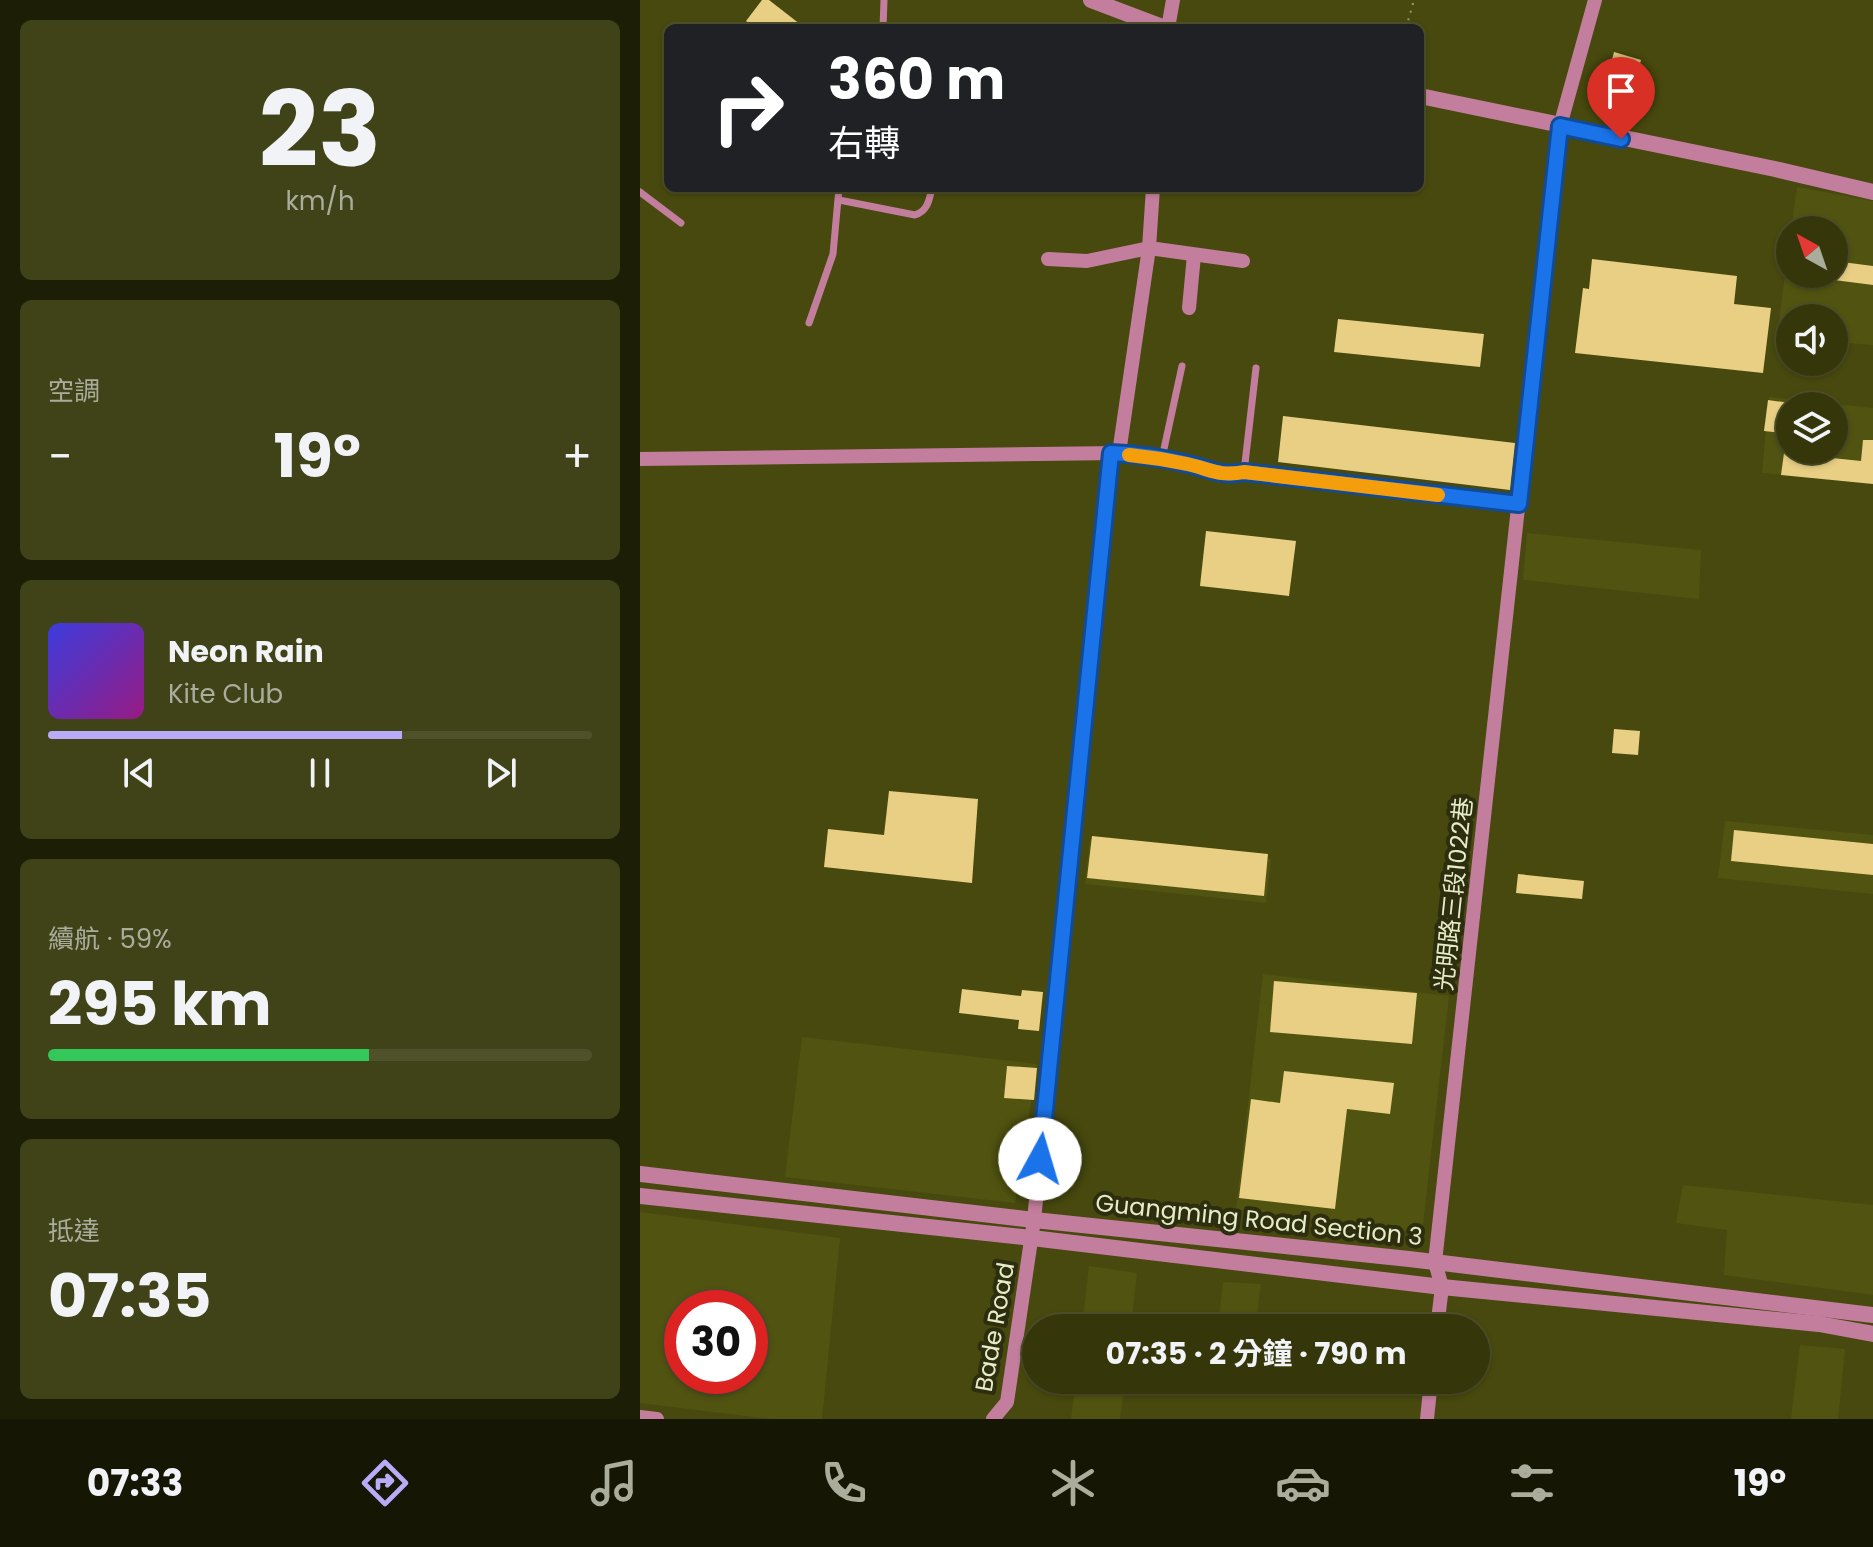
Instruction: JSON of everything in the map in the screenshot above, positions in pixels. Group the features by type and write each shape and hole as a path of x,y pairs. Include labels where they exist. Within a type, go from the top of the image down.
{"street":[{"path":"1091,0 1155,24"},
{"path":"1167,24 1173,0"},
{"name":"光明路三段1022巷","path":"1442,1287 1435,1262 1560,126 1595,0"},
{"path":"1424,97 1873,192"},
{"name":"Bade Road","path":"993,1419 1007,1402 1032,1238 1115,453 1149,248 1153,192"},
{"path":"1048,259 1087,261 1149,248 1243,261"},
{"path":"1189,308 1194,255"},
{"path":"640,459 1115,453 1162,458 1214,473 1230,475 1244,472 1519,504"},
{"name":"Guangming Road Section 3","path":"640,1174 1435,1262 1873,1315"},
{"name":"Guangming Road Section 3","path":"640,1196 1032,1238 1442,1287 1819,1324 1873,1334"},
{"path":"1439,1314 1442,1287"},
{"path":"1427,1419 1430,1394"},
{"path":"640,1417 657,1419"}],"lane":[{"path":"883,24 884,0"},
{"path":"640,192 681,223"},
{"path":"809,323 833,254 839,192"},
{"path":"839,200 915,215 922,213 931,192"},
{"path":"1162,458 1182,366"},
{"path":"1244,472 1256,368"}],"path":[{"path":"1407,24 1414,0"}],"shaded area":[{"path":"1797,187 1873,201 1873,345 1848,343 1848,304 1781,304 1783,288 1848,288 1848,216 1793,216"},
{"path":"1769,397 1776,398 1776,464 1848,464 1848,405 1873,408 1873,483 1762,473"},
{"path":"1527,533 1701,550 1699,599 1523,580"},
{"path":"1725,821 1873,835 1873,894 1718,878"},
{"path":"1090,840 1271,859 1266,903 1085,884"},
{"path":"1263,974 1449,996 1422,1233 1236,1209"},
{"path":"802,1037 1037,1064 1015,1203 785,1177"},
{"path":"1683,1185 1873,1205 1873,1295 1724,1275 1727,1230 1676,1223"},
{"path":"640,1212 840,1238 822,1419 771,1419 640,1403"},
{"path":"1089,1266 1137,1273 1133,1314 1084,1314"},
{"path":"1223,1282 1261,1284 1257,1314 1220,1314"},
{"path":"1800,1345 1845,1349 1838,1419 1791,1419"},
{"path":"1074,1394 1123,1394 1120,1419 1071,1419"}],"building":[{"path":"762,0 769,0 800,24 749,24 746,21"},
{"path":"1614,52 1641,60 1635,79 1609,71"},
{"path":"1592,259 1737,276 1734,304 1771,308 1763,373 1575,353 1583,288 1589,289"},
{"path":"1848,263 1873,266 1873,285 1848,282"},
{"path":"1338,319 1484,334 1480,367 1334,352"},
{"path":"1768,400 1776,401 1776,432 1764,431"},
{"path":"1283,416 1515,443 1510,490 1278,462"},
{"path":"1863,440 1873,440 1873,484 1781,475 1782,464 1848,464 1848,460 1861,461"},
{"path":"1206,531 1296,541 1289,596 1200,586"},
{"path":"1614,729 1640,731 1638,755 1612,753"},
{"path":"889,791 978,799 972,883 824,867 828,829 884,835"},
{"path":"1734,830 1873,844 1873,875 1731,861"},
{"path":"1092,836 1268,854 1264,896 1087,878"},
{"path":"1518,874 1584,881 1582,899 1516,893"},
{"path":"1274,981 1417,993 1412,1044 1270,1032"},
{"path":"962,989 1021,996 1022,990 1043,992 1039,1031 1018,1029 1019,1020 959,1013"},
{"path":"1007,1066 1037,1068 1034,1100 1004,1098"},
{"path":"1284,1071 1394,1083 1390,1114 1347,1109 1335,1209 1239,1198 1251,1099 1280,1103"}],"slow traffic":[{"path":"1129,455 1162,458 1214,473 1230,475 1244,472 1438,495"}],"route":[{"path":"1040,1159 1111,453 1162,458 1214,473 1230,475 1244,472 1519,504 1560,126 1621,139"}]}
